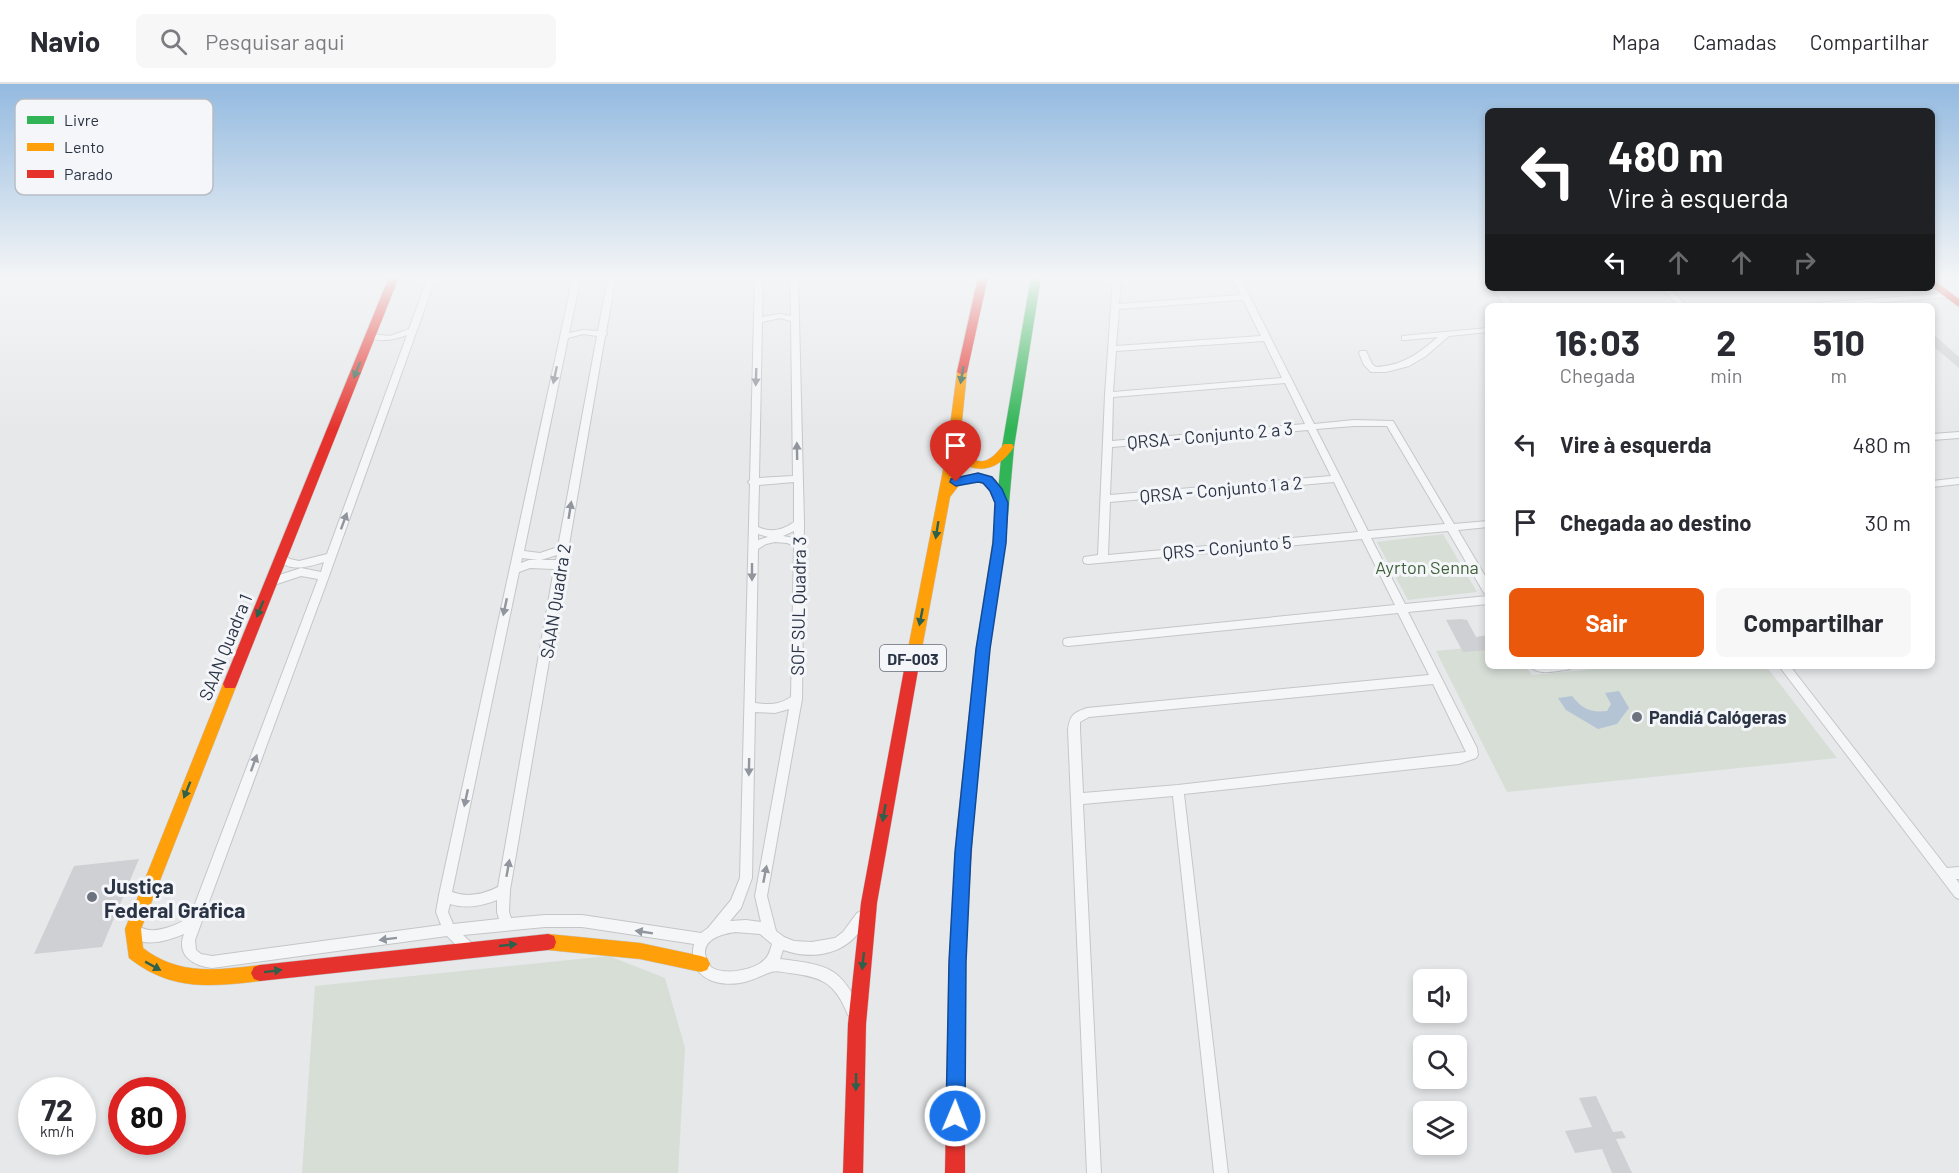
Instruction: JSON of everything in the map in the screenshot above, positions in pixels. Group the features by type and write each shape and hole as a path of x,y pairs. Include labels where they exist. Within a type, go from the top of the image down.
{"main road":[{"name":"SAAN Quadra 1","path":"133,929 374,328"},
{"name":"DF-003","path":"853,1173 857,1024 869,903 953,450 962,378 972,328"},
{"path":"955,1173 957,962 963,852 983,649 999,543 1001,503 1028,328"},
{"path":"953,450 968,464 983,467 999,461 1008,447"},
{"path":"942,500 956,482 978,477 992,483 1001,503"},
{"path":"133,929 135,952 152,967 176,976 215,978 537,942 583,943 626,948 701,964"}],"street":[{"path":"413,328 324,576 188,940 188,950 191,956 212,962 449,930 545,921 582,921 708,935 742,925 801,947 813,948 840,942 856,928 869,903"},
{"path":"469,949 449,930 442,912 566,328"},
{"name":"SAAN Quadra 2","path":"507,925 503,912 504,890 603,328"},
{"path":"758,328 746,878 736,904 698,948 701,964 706,971 737,978 751,975 770,964 776,954 774,936"},
{"name":"SOF SUL Quadra 3","path":"774,936 761,896 796,699 799,523 795,328"},
{"path":"1103,558 1114,328"},
{"path":"1078,799 1469,757 1472,754 1472,748 1403,608 1261,328"},
{"path":"1405,338 1485,330"},
{"path":"368,342 412,331"},
{"path":"563,337 584,332 603,334"},
{"path":"1363,353 1374,370 1399,368 1409,364 1448,333"},
{"path":"1112,349 1266,338"},
{"path":"368,342 372,345 392,343 407,346"},
{"path":"1109,395 1288,380"},
{"name":"QRSA - Conjunto 2 a 3","path":"1108,444 1383,422 1393,426 1452,527"},
{"path":"1935,437 1959,435"},
{"path":"753,482 797,479"},
{"name":"QRSA - Conjunto 1 a 2","path":"1105,499 1337,479"},
{"path":"1935,484 1959,481"},
{"path":"753,528 760,533 781,532 789,531 799,523"},
{"name":"QRS - Conjunto 5","path":"1088,560 1485,524"},
{"path":"1452,527 1485,585"},
{"path":"752,548 758,543 778,539 791,540 799,544"},
{"path":"517,554 540,557 564,549"},
{"path":"281,558 289,563 303,564 331,556"},
{"path":"513,571 537,563 556,564 561,570"},
{"path":"271,582 301,572 324,576"},
{"path":"1068,642 1485,600"},
{"path":"1786,669 1959,893"},
{"path":"1094,1173 1073,723 1078,716 1438,679"},
{"path":"750,706 776,709 789,705 796,699"},
{"path":"1178,790 1221,1173"},
{"path":"1946,874 1959,873"},
{"path":"445,895 453,900 474,901 504,890"},
{"path":"421,934 442,912"},
{"path":"133,929 140,935 161,935 181,930 197,919"},
{"path":"770,964 817,970 830,975 845,990 857,1024"}],"green space":[{"name":"Ayrton Senna","path":"1443,534 1477,592 1408,600 1377,542"},
{"name":"Pandiá Calógeras","path":"1485,646 1485,669 1527,669 1532,675 1595,669 1768,669 1837,758 1507,792 1436,651"},
{"path":"609,956 665,978 685,1048 678,1173 302,1173 315,986"}],"water":[{"path":"1619,691 1629,708 1617,724 1598,729 1566,710 1558,698 1572,696 1587,709 1607,711 1611,704 1605,693"}],"building":[{"path":"1935,336 1959,357 1959,368 1935,348"},
{"path":"1446,620 1467,620 1476,637 1485,636 1485,650 1463,652"},
{"name":"Justiça Federal Gráfica","path":"139,859 102,947 34,954 74,866"},
{"path":"1596,1096 1613,1132 1622,1131 1626,1138 1616,1139 1632,1173 1612,1173 1602,1149 1575,1153 1565,1131 1592,1127 1579,1098"}],"traffic: fast":[{"path":"1001,526 1008,447 1028,328"}],"traffic: slow":[{"path":"913,659 953,450 962,372"},
{"path":"953,450 968,462 982,466 995,461 1008,447"},
{"path":"943,498 956,481 978,477 992,483 1001,503"},
{"path":"965,828 983,649 1001,526"},
{"path":"230,684 133,929 135,952 149,963 179,975 210,978 260,973"},
{"path":"548,942 640,951 701,964"}],"traffic: jam":[{"path":"230,684 374,328"},
{"path":"962,372 972,328"},
{"path":"853,1173 857,1024 869,903 913,659"},
{"path":"955,1173 957,962 965,828"},
{"path":"260,973 548,942"}],"place":[{"name":"Pandiá Calógeras","path":"1637,717"},
{"name":"Justiça Federal Gráfica","path":"92,897"}],"route":[{"path":"955,1116 957,962 963,852 983,649 997,565 1001,503 996,489 987,480 978,477 956,482"}]}
